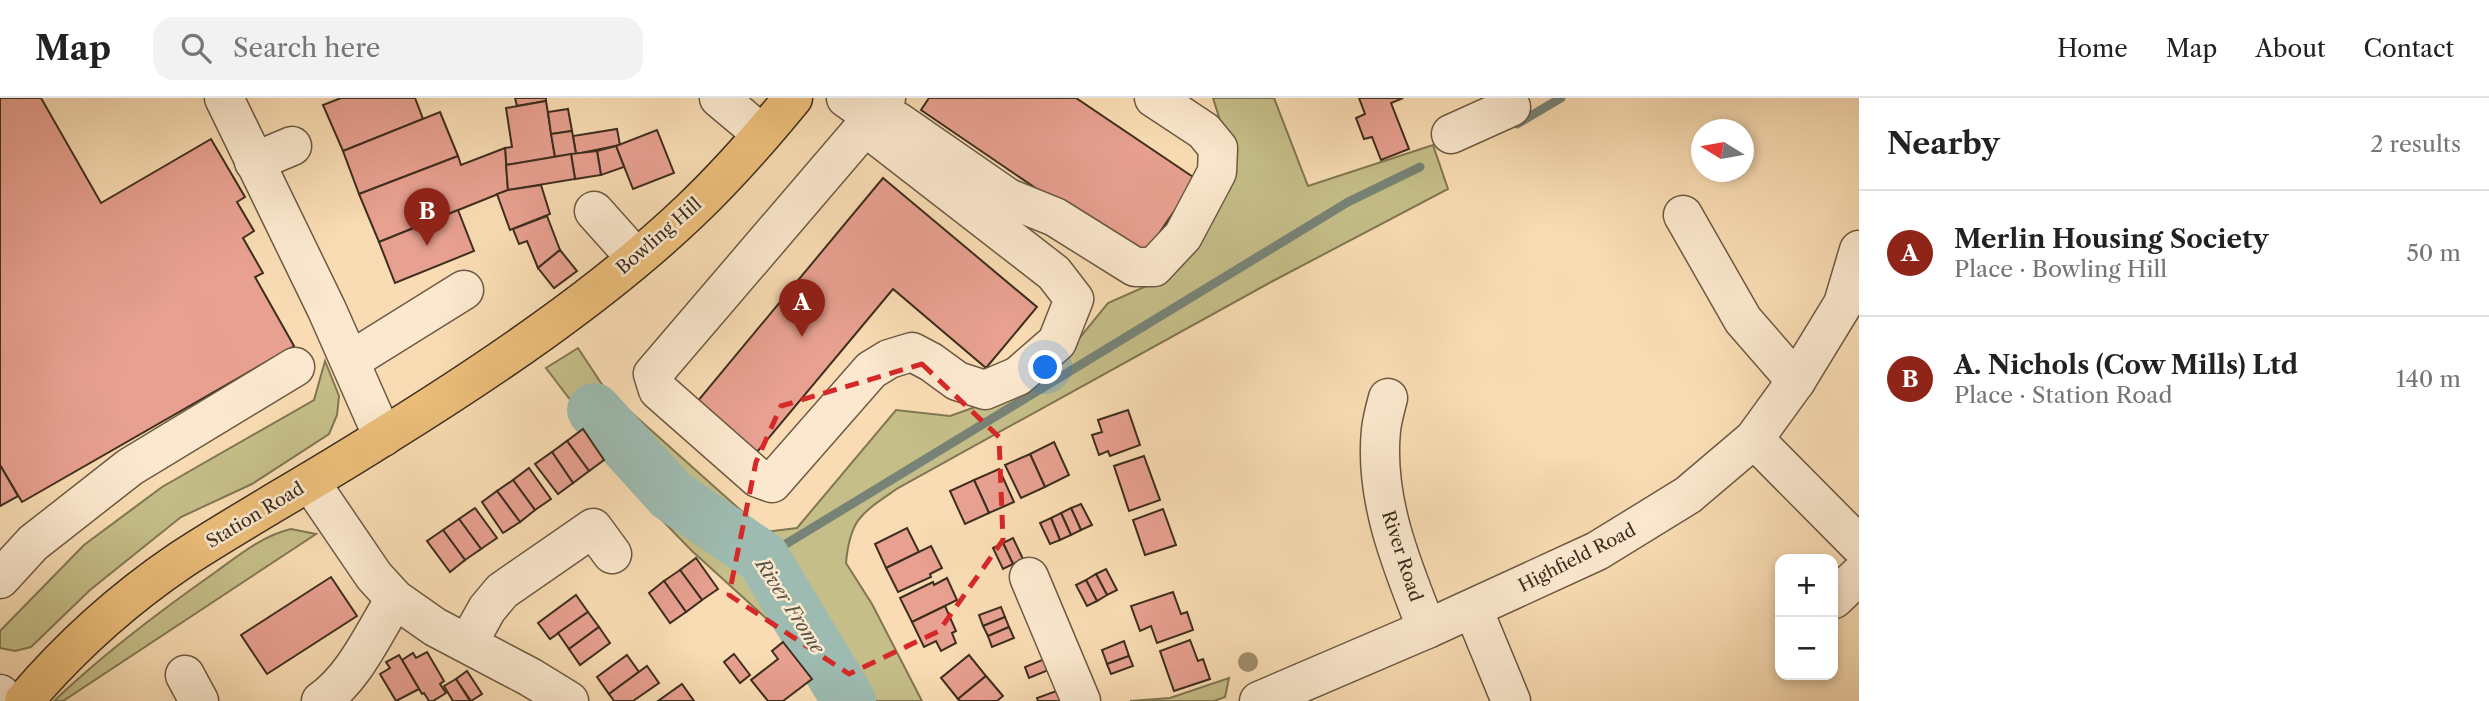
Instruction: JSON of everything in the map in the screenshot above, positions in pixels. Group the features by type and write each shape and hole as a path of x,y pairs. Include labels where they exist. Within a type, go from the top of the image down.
{"main road":[{"name":"Bowling Hill","path":"507,355 636,258 691,211 793,98"},
{"name":"Station Road","path":"24,701 80,640 128,599 181,560 383,437 507,355"}],"street":[{"path":"224,98 350,361 383,437"},
{"path":"719,98 762,134"},
{"path":"868,104 1009,198 1055,217 1135,267 1154,267 1183,236 1217,172 1218,148 1204,131 1154,98"},
{"path":"868,104 880,138 1054,273 1074,299 1057,342 1018,376 985,390 957,381 932,362 912,352 889,359 871,370 772,482 758,478 658,390 653,374 868,104"},
{"path":"1461,119 1511,107"},
{"path":"254,162 292,146"},
{"path":"594,211 636,258"},
{"path":"1683,215 1742,320 1796,381"},
{"name":"Highfield Road","path":"1259,701 1473,609 1597,551 1689,495 1754,439 1796,381 1843,304 1859,250"},
{"path":"350,361 464,290"},
{"path":"0,579 33,543 130,467 295,366"},
{"name":"River Road","path":"1387,398 1381,429 1383,490 1390,528 1427,629"},
{"path":"1754,439 1859,545"},
{"path":"310,482 374,576 394,599 435,627 569,701"},
{"path":"468,643 487,608 502,591 593,528 612,554"},
{"path":"1030,577 1081,701"},
{"path":"321,701 334,692 349,674 394,599"},
{"path":"1473,609 1511,701"},
{"path":"0,694 7,701"}],"highlighted area":[{"path":"922,364 999,437 1003,540 939,631 849,674 729,595 756,462 781,406"}],"shaded area":[{"path":"1213,98 1274,98 1308,186 1433,145 1448,189 1271,282 898,488 867,511 855,526 846,563 872,604 922,701 823,701 820,680 780,631 660,518 546,368 578,348 605,389 765,532 797,528 896,410 950,416 1043,383 1108,303 1160,280 1226,140"},
{"path":"325,361 339,396 337,415 329,434 252,484 181,517 90,590 31,647 15,651 0,648 0,631 84,545 162,487 314,400"},
{"path":"291,529 316,534 63,701 54,701 113,649 175,601 252,546"},
{"path":"1229,678 1225,697 1214,701 1130,701 1170,698"}],"building":[{"path":"0,98 41,98 101,203 211,139 245,197 237,202 254,231 243,238 263,273 255,277 294,346 22,502 0,465"},
{"path":"341,98 415,98 423,119 343,151 323,105"},
{"path":"515,98 546,98 546,101 517,106"},
{"path":"929,98 1076,98 1196,179 1141,260 921,110"},
{"path":"1359,98 1403,98 1391,103 1409,149 1381,160 1372,137 1364,139 1356,118 1365,114"},
{"path":"546,101 555,157 506,165 505,148 512,147 506,108"},
{"path":"568,109 572,131 551,134 548,112"},
{"path":"440,112 458,156 359,194 343,151"},
{"path":"617,129 620,145 576,154 573,136"},
{"path":"657,130 674,173 633,189 616,146"},
{"path":"572,131 576,154 555,157 551,134"},
{"path":"616,146 624,167 601,175 597,151"},
{"path":"505,148 508,190 379,242 359,194 458,156 461,165"},
{"path":"597,151 601,175 575,179 571,154"},
{"path":"571,154 575,179 508,190 506,165"},
{"path":"883,178 1037,307 986,368 893,289 747,464 687,414"},
{"path":"541,185 550,214 510,230 497,194"},
{"path":"458,210 474,251 395,283 379,242"},
{"path":"547,216 560,250 538,268 527,241 519,244 513,229"},
{"path":"560,250 577,271 554,288 538,268"},
{"path":"1128,410 1140,445 1110,456 1108,451 1099,455 1092,435 1102,432 1098,420"},
{"path":"583,429 604,460 589,471 567,441"},
{"path":"567,441 589,471 573,483 552,452"},
{"path":"1054,442 1069,475 1045,487 1030,454"},
{"path":"552,452 573,483 558,494 535,464"},
{"path":"1030,454 1045,487 1021,498 1005,465"},
{"path":"1144,456 1160,500 1129,511 1114,466"},
{"path":"0,465 18,496 0,506"},
{"path":"529,468 551,499 535,510 513,480"},
{"path":"999,469 1014,502 989,513 974,480"},
{"path":"513,480 535,510 520,522 497,491"},
{"path":"974,480 989,513 965,524 950,491"},
{"path":"497,491 520,522 503,533 482,502"},
{"path":"1081,504 1092,525 1081,530 1071,508"},
{"path":"475,508 497,538 481,549 459,519"},
{"path":"1071,508 1081,530 1071,535 1061,513"},
{"path":"1163,509 1176,545 1145,555 1133,520"},
{"path":"1061,513 1071,535 1060,540 1051,518"},
{"path":"1051,518 1060,540 1050,544 1040,523"},
{"path":"459,519 481,549 465,560 443,530"},
{"path":"907,528 919,552 886,568 875,544"},
{"path":"443,530 465,560 450,572 427,541"},
{"path":"1013,538 1023,559 1013,564 1003,543"},
{"path":"1003,543 1013,564 1003,569 993,548"},
{"path":"931,546 942,568 930,574 931,577 898,592 886,568"},
{"path":"696,558 718,589 702,600 680,570"},
{"path":"1106,569 1117,590 1107,595 1096,574"},
{"path":"680,570 702,600 686,612 664,581"},
{"path":"1096,574 1107,595 1097,601 1086,580"},
{"path":"331,577 357,616 267,674 241,635"},
{"path":"947,578 957,600 912,622 900,598"},
{"path":"1086,580 1097,601 1087,606 1076,585"},
{"path":"664,581 686,612 670,623 649,593"},
{"path":"1173,592 1181,614 1187,612 1193,630 1157,643 1151,626 1140,631 1131,606"},
{"path":"576,595 588,612 550,639 538,623"},
{"path":"945,606 956,631 952,633 956,643 941,651 936,641 924,647 912,622"},
{"path":"1001,607 1005,617 983,626 979,615"},
{"path":"588,612 599,627 569,649 558,633"},
{"path":"1005,617 1009,627 988,636 983,626"},
{"path":"599,627 610,643 580,665 569,649"},
{"path":"1009,627 1014,638 992,647 988,636"},
{"path":"1190,640 1198,661 1203,659 1210,679 1174,691 1160,651"},
{"path":"1124,641 1129,656 1107,664 1102,650"},
{"path":"783,642 812,679 783,701 768,701 751,680 778,659 772,651"},
{"path":"427,652 444,681 440,684 446,693 433,701 429,701 424,693 422,694 402,660 413,653 416,658"},
{"path":"734,654 750,675 740,683 724,662"},
{"path":"399,655 419,689 396,701 380,674 390,668 386,662"},
{"path":"627,655 639,672 609,694 597,677"},
{"path":"969,655 986,676 958,699 941,678"},
{"path":"1129,656 1133,666 1111,674 1107,664"},
{"path":"1047,658 1051,669 1029,678 1025,667"},
{"path":"647,666 659,683 633,701 614,701 609,694"},
{"path":"467,671 482,694 471,701 456,679"},
{"path":"986,676 1003,696 997,701 958,699"},
{"path":"456,679 470,701 453,701 444,686"},
{"path":"682,684 694,701 658,701"},
{"path":"1059,690 1061,701 1038,701 1037,698"}],"waterway":[{"path":"1517,124 1561,98"},
{"path":"763,558 1348,202 1420,167"},
{"name":"River Frome","path":"594,410 671,495 763,558 849,701"}],"place":[{"name":"A. Nichols (Cow Mills) Ltd","path":"427,246"},
{"name":"Merlin Housing Society","path":"802,337"}]}
